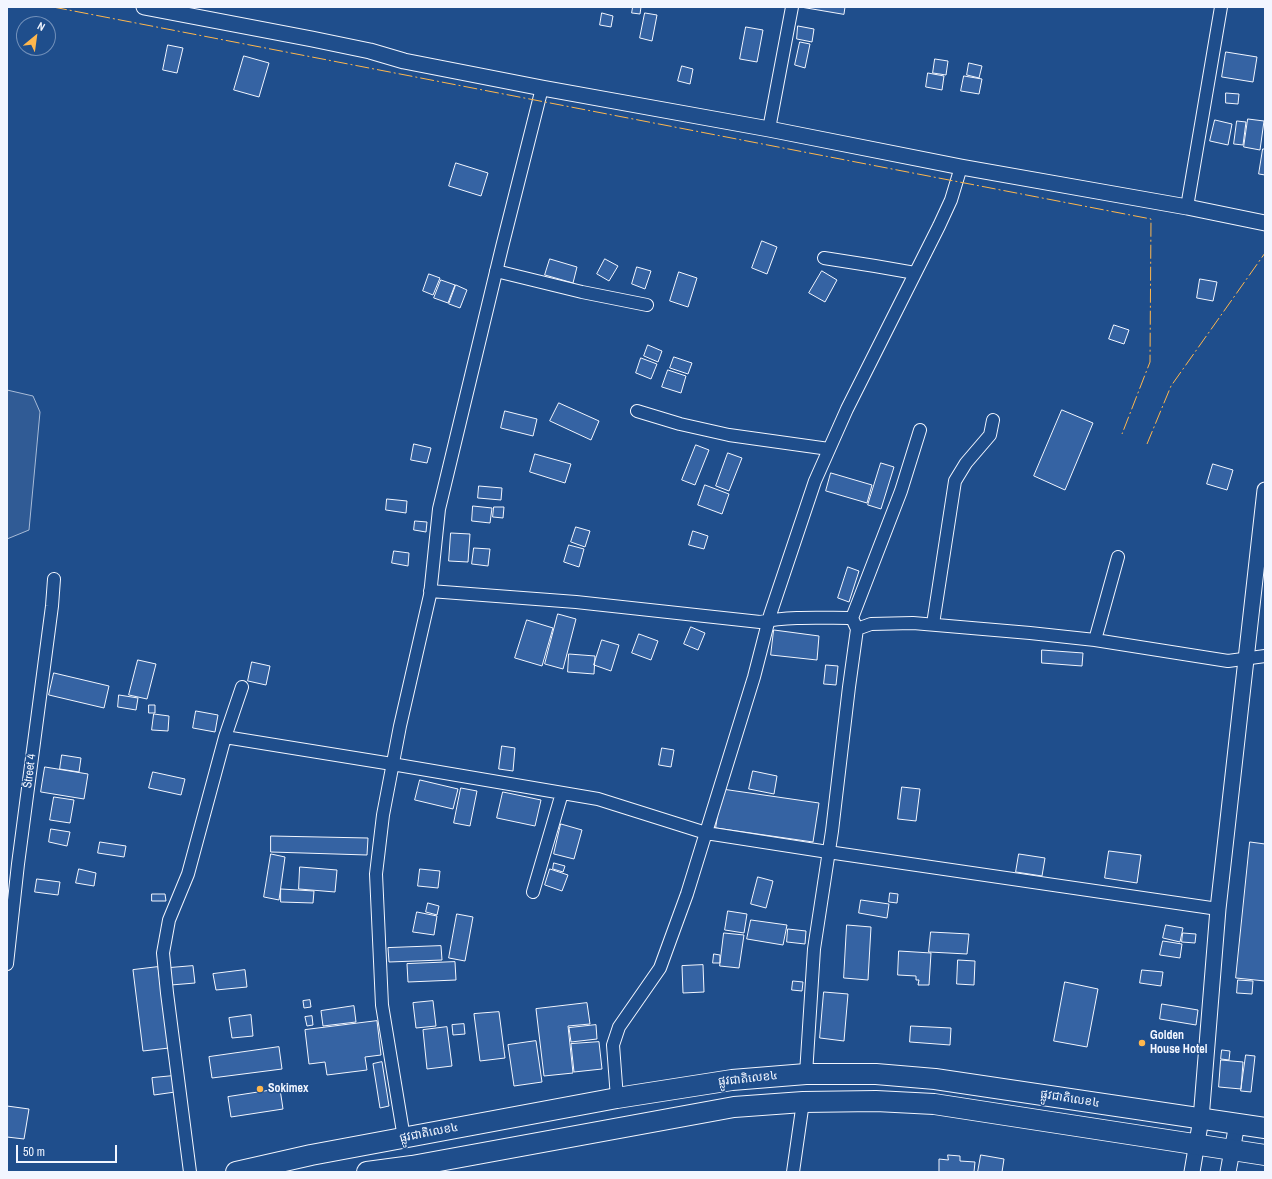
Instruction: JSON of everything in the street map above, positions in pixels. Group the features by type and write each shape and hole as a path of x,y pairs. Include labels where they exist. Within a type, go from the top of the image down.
{"highway":[{"name":"ផ្លូវជាតិលេខ៤","path":"236,1172 311,1155 617,1098 732,1080 806,1074 876,1074 935,1079 1265,1128"},
{"path":"367,1172 413,1169 734,1107 803,1102 876,1101 934,1104 1265,1155"}],"street":[{"path":"144,7 312,39 370,51 404,61 542,88 769,129 960,167 1187,207 1265,223"},
{"path":"769,129 792,7"},
{"path":"1187,207 1221,7"},
{"path":"404,1138 382,1005 376,874 382,815 430,591 439,509 542,88"},
{"path":"617,1098 613,1045 619,1027 660,968 687,894 754,677 768,621 815,481 847,409 939,226 951,200 960,167"},
{"path":"824,258 915,273"},
{"path":"496,271 582,292 647,305"},
{"path":"637,411 680,424 728,435 829,449"},
{"path":"933,624 955,481 966,463 990,435 993,420"},
{"path":"806,1074 814,949 828,852 855,624 901,491 920,430"},
{"path":"1192,1172 1201,1119 1218,909 1265,490"},
{"path":"1095,640 1118,557"},
{"name":"S̄treet 4","path":"7,964 18,864 52,606 54,579"},
{"path":"430,591 576,602 760,622 800,618 855,624 933,624 1095,640 1228,661 1265,656"},
{"path":"190,1172 163,953 169,920 188,874 225,737 242,687"},
{"path":"225,737 598,799 706,833 1218,909"},
{"path":"533,892 562,793"},
{"path":"793,1172 803,1102"},
{"path":"1228,1172 1237,1124"}],"shaded area":[{"path":"7,390 33,396 40,412 29,530 7,539"}],"building":[{"path":"633,7 641,7 640,14 632,13"},
{"path":"801,7 845,7 844,14"},
{"path":"602,13 613,16 611,27 600,25"},
{"path":"645,13 657,15 652,41 640,38"},
{"path":"798,26 814,29 812,42 797,39"},
{"path":"746,27 763,30 757,62 740,59"},
{"path":"800,42 810,44 805,68 795,65"},
{"path":"168,45 183,48 177,73 163,70"},
{"path":"1226,52 1257,57 1253,82 1222,77"},
{"path":"244,56 269,63 259,97 234,90"},
{"path":"935,59 948,61 946,75 933,73"},
{"path":"969,63 982,66 979,78 967,75"},
{"path":"682,66 693,69 690,84 678,81"},
{"path":"928,73 944,76 942,90 926,87"},
{"path":"964,76 982,79 979,94 961,91"},
{"path":"1226,93 1239,94 1238,104 1226,103"},
{"path":"1248,119 1264,121 1260,150 1244,147"},
{"path":"1215,120 1232,124 1228,145 1210,141"},
{"path":"1237,121 1246,122 1243,145 1234,144"},
{"path":"1263,149 1265,149 1265,175 1259,174"},
{"path":"456,163 488,173 481,196 449,186"},
{"path":"762,241 777,247 767,274 752,268"},
{"path":"550,259 577,267 573,283 545,275"},
{"path":"605,259 618,266 609,281 597,274"},
{"path":"637,267 651,271 645,289 632,284"},
{"path":"822,271 837,280 825,302 809,293"},
{"path":"679,272 697,278 688,307 670,301"},
{"path":"429,274 440,278 433,295 423,291"},
{"path":"1200,279 1217,282 1213,301 1197,298"},
{"path":"441,280 455,285 448,303 434,298"},
{"path":"456,285 467,290 460,308 449,304"},
{"path":"1114,325 1129,330 1124,344 1109,339"},
{"path":"648,345 662,351 658,362 644,356"},
{"path":"674,357 692,363 688,374 670,368"},
{"path":"641,358 657,364 651,379 636,373"},
{"path":"668,370 686,376 681,393 662,387"},
{"path":"559,403 599,421 591,440 550,421"},
{"path":"1062,410 1093,423 1065,490 1034,476"},
{"path":"505,411 537,419 533,436 501,428"},
{"path":"414,444 431,448 427,463 411,460"},
{"path":"696,445 709,450 695,485 682,480"},
{"path":"728,453 742,458 729,491 716,486"},
{"path":"535,454 571,464 565,483 530,472"},
{"path":"881,463 894,467 881,509 868,505"},
{"path":"1213,464 1233,470 1227,490 1207,484"},
{"path":"831,473 872,485 867,503 826,491"},
{"path":"705,485 729,494 722,514 698,505"},
{"path":"479,486 502,488 501,500 478,498"},
{"path":"387,499 407,501 406,513 386,510"},
{"path":"473,506 492,508 490,523 472,521"},
{"path":"494,507 504,507 503,518 493,517"},
{"path":"415,521 427,522 426,532 414,530"},
{"path":"576,527 590,531 585,547 571,542"},
{"path":"693,531 708,536 704,549 689,545"},
{"path":"451,533 470,534 468,562 449,561"},
{"path":"569,545 584,549 579,567 564,562"},
{"path":"474,548 490,549 488,566 472,564"},
{"path":"394,551 409,553 408,566 392,563"},
{"path":"848,567 859,571 849,602 838,598"},
{"path":"558,614 576,619 563,669 545,664"},
{"path":"527,620 553,628 542,666 515,658"},
{"path":"691,627 705,633 698,650 684,644"},
{"path":"774,630 819,636 817,660 771,655"},
{"path":"639,634 658,641 651,660 632,653"},
{"path":"602,640 619,645 611,671 594,665"},
{"path":"1042,650 1083,653 1082,666 1042,663"},
{"path":"569,654 595,656 594,674 568,672"},
{"path":"138,660 156,664 147,699 129,695"},
{"path":"252,662 270,666 266,685 248,681"},
{"path":"826,665 838,666 836,685 824,684"},
{"path":"54,673 109,686 104,708 49,695"},
{"path":"119,695 138,698 136,710 118,707"},
{"path":"149,705 155,705 155,713 149,713"},
{"path":"196,711 218,715 215,732 193,728"},
{"path":"154,714 169,716 168,731 152,730"},
{"path":"502,746 515,748 513,771 499,769"},
{"path":"662,748 674,750 671,767 659,765"},
{"path":"62,755 81,758 79,772 60,769"},
{"path":"45,767 88,774 84,799 41,792"},
{"path":"753,771 777,776 774,794 749,789"},
{"path":"153,772 185,779 181,795 149,788"},
{"path":"420,780 458,789 453,809 415,800"},
{"path":"902,787 920,789 916,821 898,819"},
{"path":"461,788 477,791 470,826 454,823"},
{"path":"722,789 819,803 813,842 716,828"},
{"path":"503,792 541,800 535,826 497,818"},
{"path":"54,797 74,800 70,823 50,820"},
{"path":"561,824 582,830 574,859 554,854"},
{"path":"51,829 70,832 67,846 49,842"},
{"path":"271,836 368,838 367,855 271,852"},
{"path":"100,842 126,846 124,857 98,853"},
{"path":"1250,842 1265,844 1265,981 1236,978"},
{"path":"1109,851 1141,855 1137,883 1105,878"},
{"path":"271,854 285,857 279,900 264,897"},
{"path":"1019,854 1045,858 1042,876 1016,872"},
{"path":"554,863 565,866 563,872 553,869"},
{"path":"300,867 337,870 335,892 299,889"},
{"path":"79,869 96,873 94,886 76,883"},
{"path":"420,869 440,871 438,888 418,886"},
{"path":"550,869 568,875 562,891 545,885"},
{"path":"758,877 773,881 766,908 751,904"},
{"path":"37,879 60,882 58,895 35,892"},
{"path":"281,889 314,891 313,903 281,902"},
{"path":"890,893 898,894 897,903 889,902"},
{"path":"152,894 165,894 166,901 152,901"},
{"path":"861,900 889,904 887,918 859,913"},
{"path":"428,903 439,906 437,915 426,912"},
{"path":"728,911 747,914 744,933 725,930"},
{"path":"417,912 437,916 434,935 413,932"},
{"path":"457,914 473,917 465,961 449,958"},
{"path":"751,920 787,925 783,945 747,939"},
{"path":"847,925 871,927 868,980 844,978"},
{"path":"1166,925 1183,928 1180,942 1163,938"},
{"path":"788,929 806,931 805,944 787,942"},
{"path":"931,932 969,934 967,954 929,952"},
{"path":"724,933 744,935 739,968 720,966"},
{"path":"1183,933 1196,934 1195,943 1182,942"},
{"path":"1163,941 1182,944 1180,958 1160,955"},
{"path":"441,946 442,960 389,962 388,948"},
{"path":"899,951 931,953 929,985 918,985 919,980 916,980 916,976 898,975"},
{"path":"714,954 720,955 720,963 713,963"},
{"path":"958,960 975,961 974,985 957,984"},
{"path":"455,962 456,980 408,982 407,964"},
{"path":"703,965 704,992 683,993 682,966"},
{"path":"193,966 195,983 171,985 169,968"},
{"path":"158,967 169,1048 143,1051 133,970"},
{"path":"245,970 247,987 216,990 213,974"},
{"path":"1142,970 1163,972 1161,986 1140,983"},
{"path":"1238,980 1253,981 1252,994 1237,993"},
{"path":"793,981 803,982 802,991 792,990"},
{"path":"1065,982 1098,989 1087,1047 1054,1041"},
{"path":"824,992 848,994 844,1041 820,1038"},
{"path":"310,1000 311,1007 304,1008 303,1001"},
{"path":"433,1001 436,1026 416,1028 413,1003"},
{"path":"587,1003 590,1024 568,1026 573,1073 544,1076 536,1009"},
{"path":"1162,1004 1198,1010 1196,1025 1160,1019"},
{"path":"354,1006 356,1022 323,1026 321,1011"},
{"path":"499,1012 505,1058 480,1061 474,1014"},
{"path":"251,1015 253,1036 232,1038 229,1018"},
{"path":"312,1016 313,1025 307,1026 305,1017"},
{"path":"377,1021 381,1055 365,1057 367,1070 327,1075 325,1062 309,1064 305,1030"},
{"path":"464,1024 465,1034 453,1035 452,1025"},
{"path":"596,1025 597,1039 571,1042 569,1028"},
{"path":"911,1026 951,1028 950,1045 910,1042"},
{"path":"447,1027 452,1066 427,1069 423,1030"},
{"path":"536,1041 542,1082 514,1086 508,1045"},
{"path":"599,1042 602,1069 574,1072 571,1044"},
{"path":"279,1047 282,1069 212,1078 209,1057"},
{"path":"1222,1050 1230,1051 1229,1060 1221,1059"},
{"path":"1246,1055 1255,1056 1251,1092 1241,1091"},
{"path":"1221,1060 1243,1062 1241,1089 1219,1087"},
{"path":"382,1062 389,1106 380,1108 373,1064"},
{"path":"173,1076 175,1092 154,1095 152,1078"},
{"path":"280,1089 283,1109 231,1117 228,1097"},
{"path":"7,1106 29,1109 24,1139 7,1137"},
{"path":"948,1155 960,1156 960,1161 975,1162 974,1172 939,1172 939,1159 948,1160"},
{"path":"981,1155 1004,1159 1002,1172 978,1172"}],"power":[{"path":"53,7 1151,219 1150,362 1122,434"},
{"path":"1147,444 1171,386 1265,253"}],"place":[{"name":"Golden House Hotel","path":"1142,1043"},
{"name":"Sokimex","path":"260,1089"}]}
